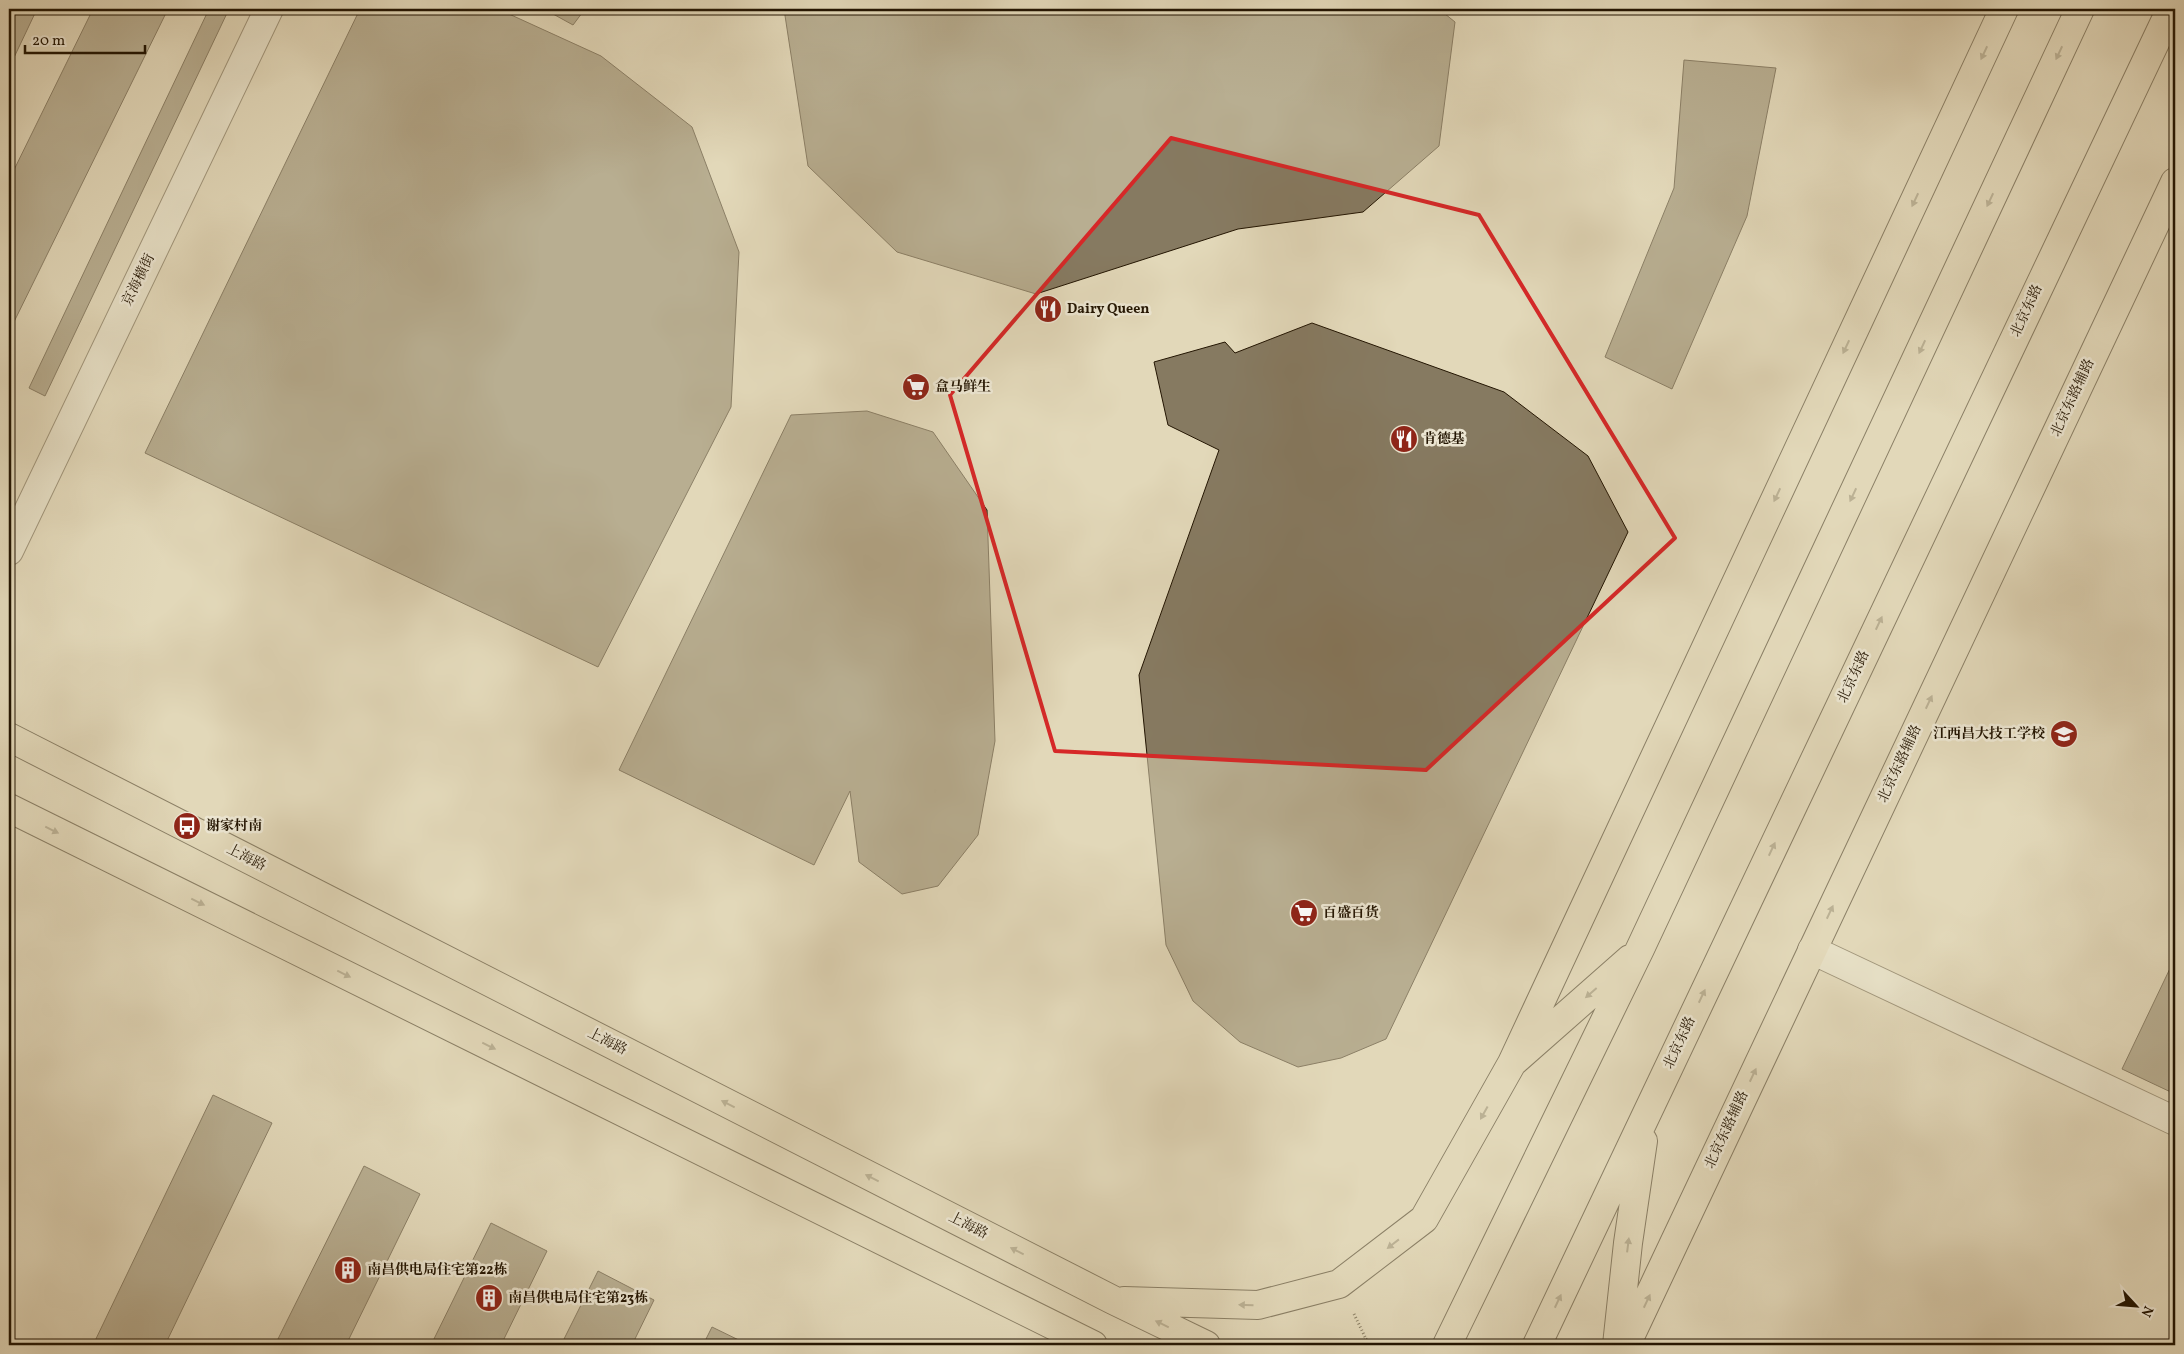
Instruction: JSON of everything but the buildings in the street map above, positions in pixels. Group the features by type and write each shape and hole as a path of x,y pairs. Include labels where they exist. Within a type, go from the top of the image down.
{"main road":[{"path":"1113,1300 1258,1305 1339,1284 1424,1220 1512,1063 2004,9"},
{"path":"1447,1345 1640,949 2080,9"},
{"name":"北京东路","path":"1537,1345 2171,9"},
{"name":"北京东路辅路","path":"1626,1345 2175,182"},
{"name":"上海路","path":"9,737 1113,1300 1206,1345"},
{"path":"9,808 1092,1345"},
{"path":"1512,1063 1640,949"},
{"path":"1617,1345 1628,1243 1646,1114"}],"street":[{"name":"京海横街","path":"9,551 269,9"},
{"path":"1812,950 2175,1121"}],"path":[{"path":"1366,1339 1378,1345"}],"highlighted area":[{"path":"1171,138 1479,215 1675,538 1426,770 1055,751 950,395"}],"place":[{"name":"Dairy Queen","path":"1048,309"},
{"name":"盒马鲜生","path":"916,387"},
{"name":"肯德基","path":"1404,439"},
{"name":"江西昌大技工学校","path":"2064,734"},
{"name":"谢家村南","path":"187,826"},
{"name":"百盛百货","path":"1304,913"},
{"name":"南昌供电局住宅第22栋","path":"348,1270"},
{"name":"南昌供电局住宅第23栋","path":"489,1298"}]}
